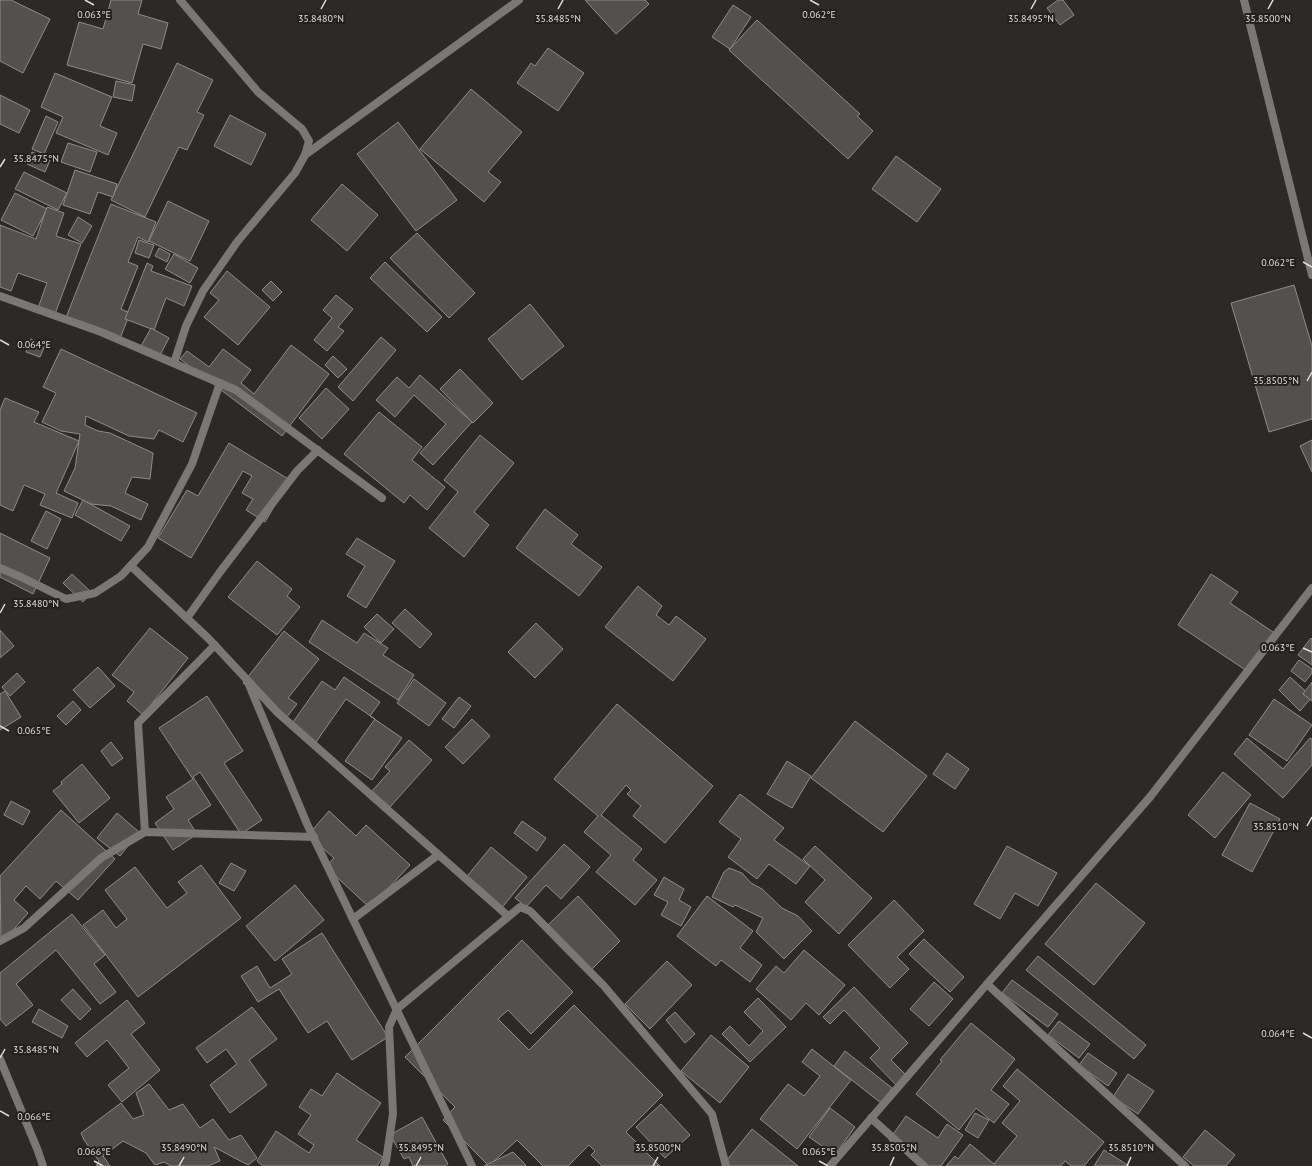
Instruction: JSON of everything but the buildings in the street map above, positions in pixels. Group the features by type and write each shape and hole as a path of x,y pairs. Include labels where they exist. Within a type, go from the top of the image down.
{"street":[{"path":"174,363 186,326 203,291 237,242 296,173 305,155 308,141 302,129 258,92 180,0"},
{"path":"305,155 519,0"},
{"path":"1244,0 1312,275"},
{"path":"0,296 101,332 236,390 382,498"},
{"path":"0,568 66,599 95,593 121,576 148,547 192,464 220,383"},
{"path":"187,618 297,471 318,450"},
{"path":"131,566 215,645 278,713 508,916"},
{"path":"830,1166 986,984 1150,797 1312,588"},
{"path":"145,832 138,724 215,645"},
{"path":"247,680 314,837 472,1166"},
{"path":"0,941 24,928 101,858 145,832 314,837"},
{"path":"353,919 438,855"},
{"path":"384,1166 393,1114 389,1027 397,1010 520,907 530,911 604,986 712,1114 726,1166"},
{"path":"986,984 1185,1166"},
{"path":"0,1059 43,1166"},
{"path":"871,1118 924,1166"}]}
